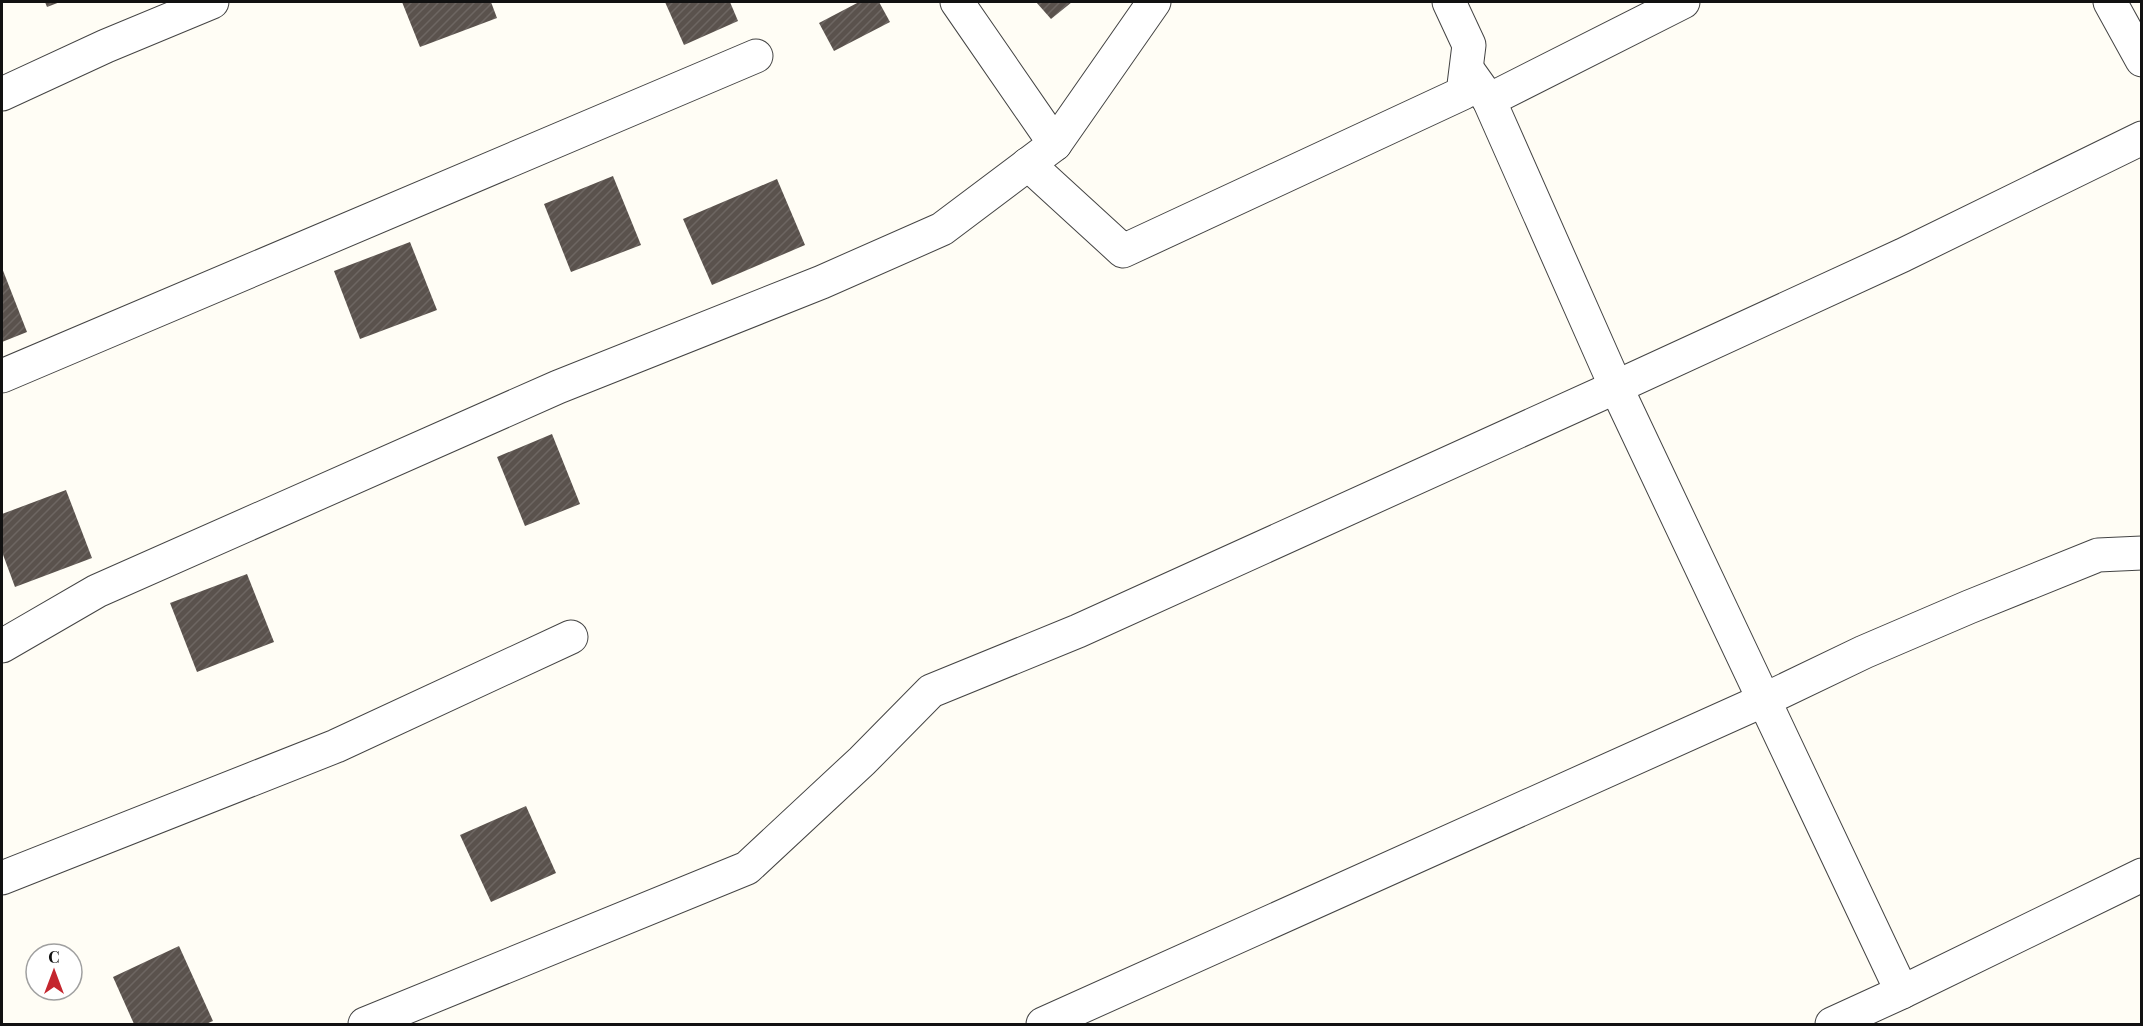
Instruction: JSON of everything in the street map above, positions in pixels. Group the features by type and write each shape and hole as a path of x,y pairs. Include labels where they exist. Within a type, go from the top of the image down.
{"street":[{"path":"2,94 106,46 212,2"},
{"path":"957,2 1055,144"},
{"path":"2,646 97,591 558,387 811,286 942,229 1055,144 1154,2"},
{"path":"1028,164 1123,251 1464,93 1469,45 1449,2"},
{"path":"1489,100 1683,2"},
{"path":"2110,2 2142,60"},
{"path":"2,375 756,56"},
{"path":"1467,69 1489,100 1616,387 1902,992"},
{"path":"365,1024 747,868 862,761 931,691 1078,631 1616,387 1903,255 2142,138"},
{"path":"1042,1024 1764,700 1885,643 2098,555 2142,553"},
{"path":"2,878 336,746 571,637"},
{"path":"1832,1024 2142,875"}],"building":[{"path":"45,2 60,2 47,7"},
{"path":"402,2 491,2 497,18 420,47"},
{"path":"665,2 730,2 738,21 684,45"},
{"path":"859,2 879,2 890,22 834,51 819,23"},
{"path":"1036,2 1072,2 1051,19"},
{"path":"613,176 641,245 571,272 544,204"},
{"path":"777,179 805,245 712,285 683,219"},
{"path":"410,242 437,310 360,339 334,271"},
{"path":"2,268 27,332 2,342"},
{"path":"552,434 580,504 525,526 497,457"},
{"path":"66,490 92,558 15,587 2,552 2,514"},
{"path":"247,574 274,642 197,672 170,603"},
{"path":"526,806 556,873 491,902 460,835"},
{"path":"179,946 213,1021 206,1024 134,1024 113,977"}]}
